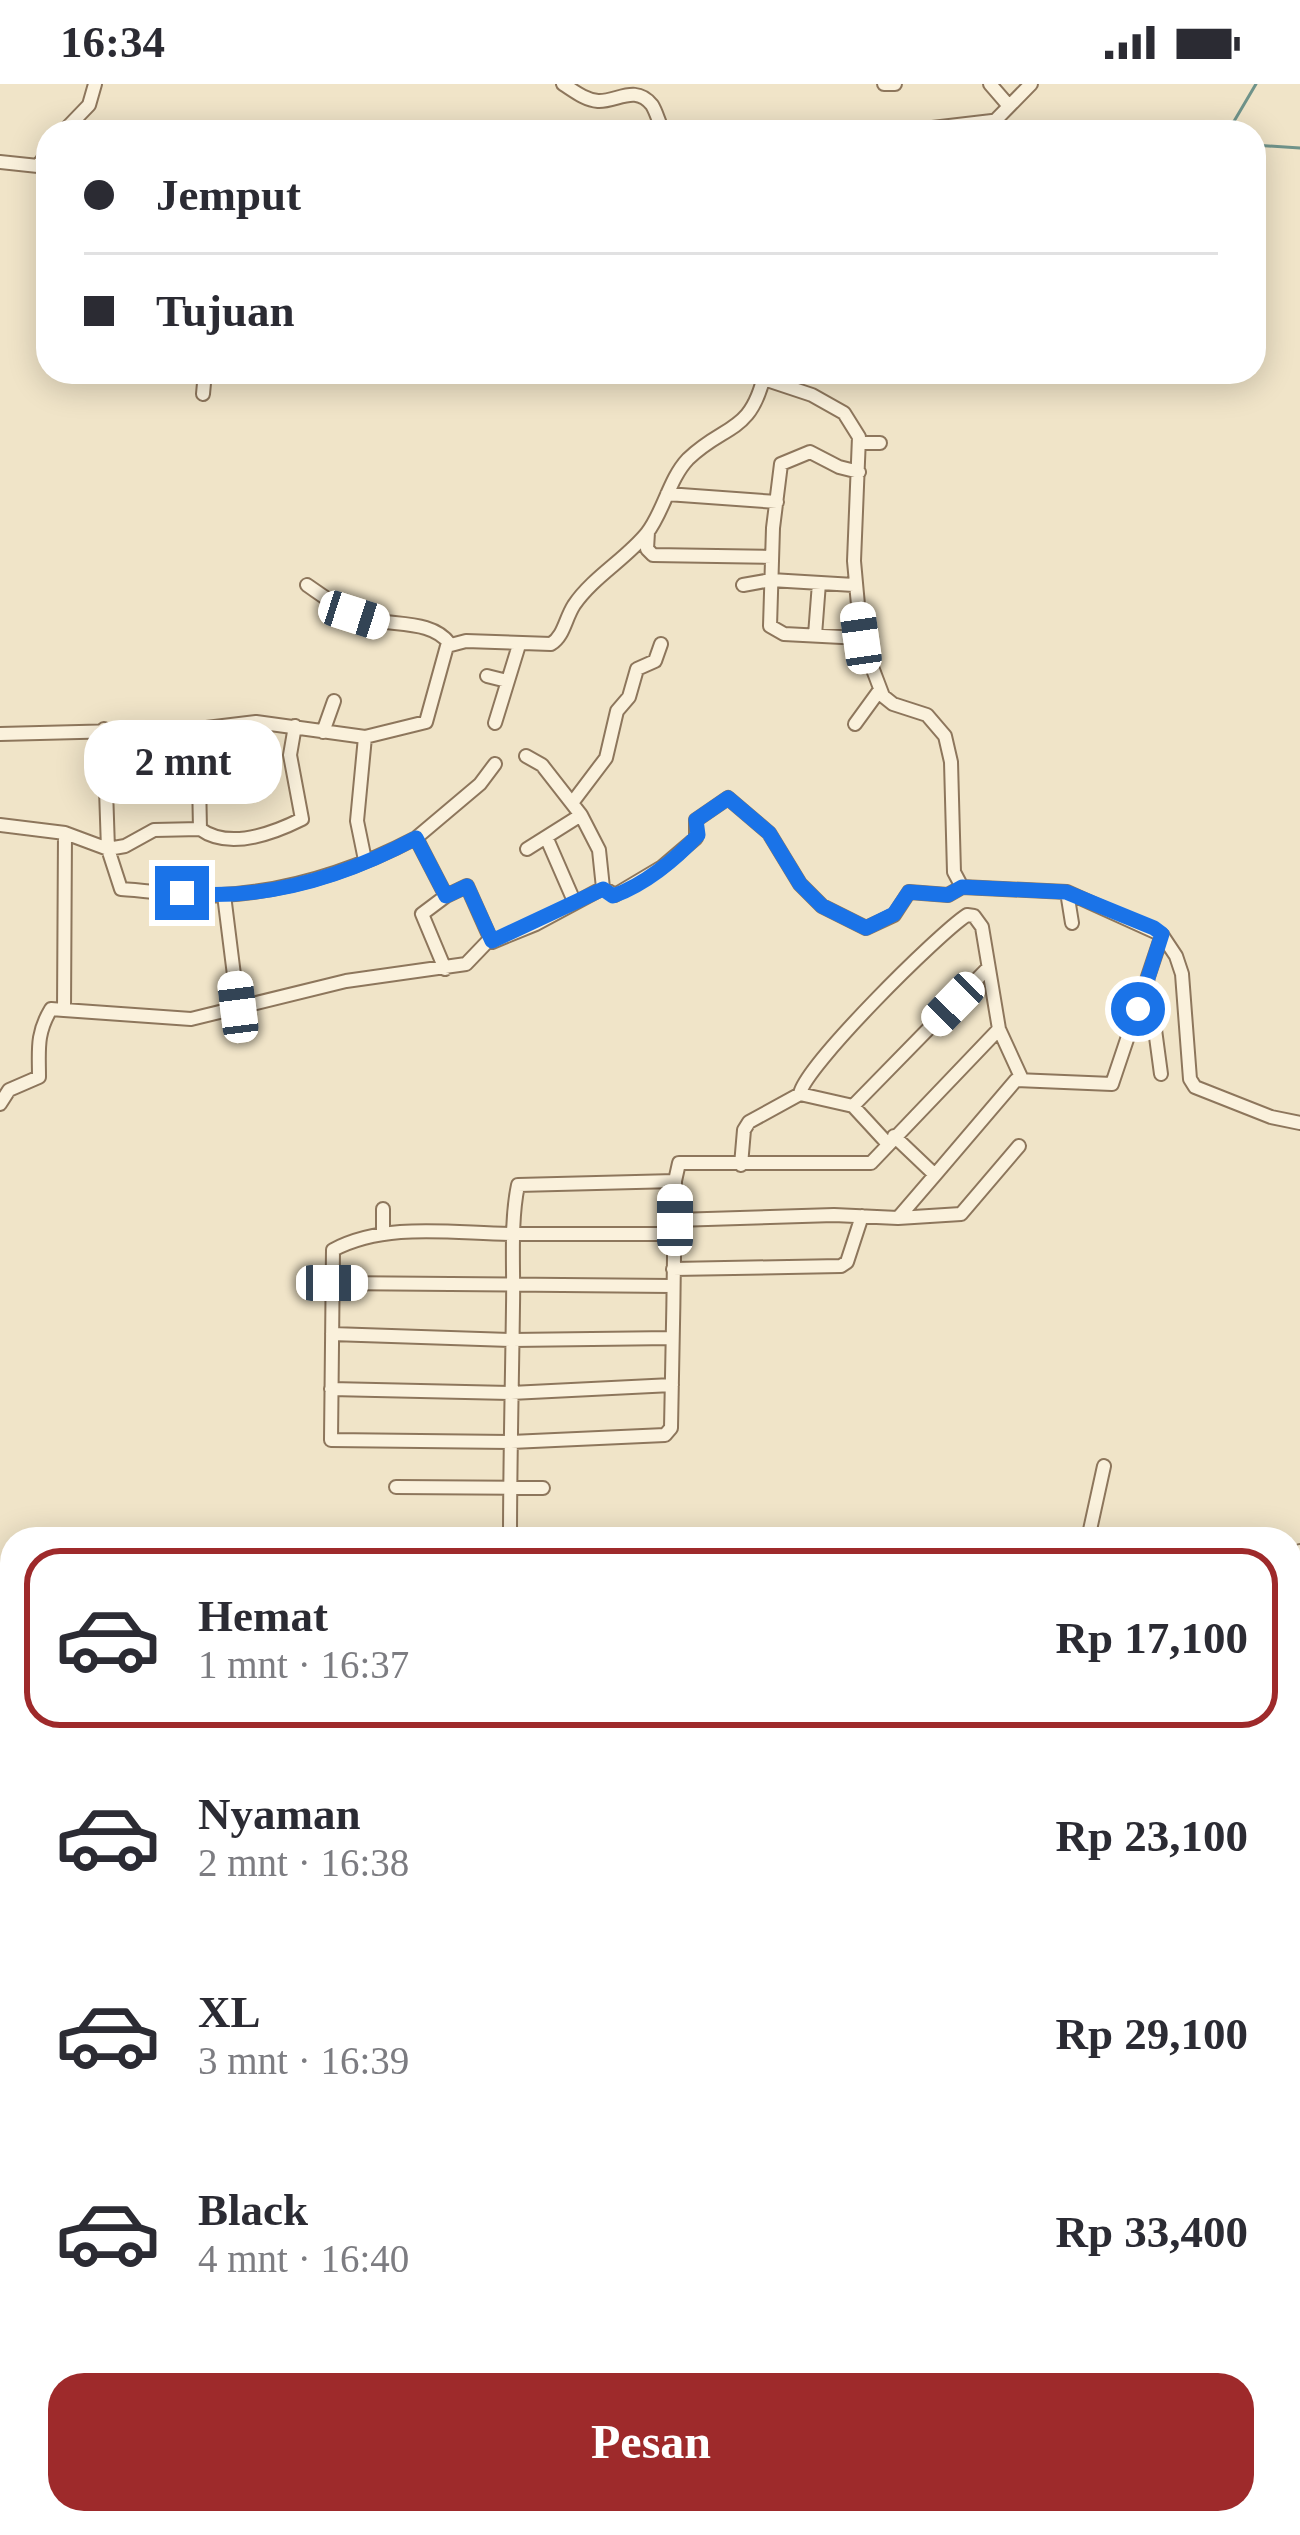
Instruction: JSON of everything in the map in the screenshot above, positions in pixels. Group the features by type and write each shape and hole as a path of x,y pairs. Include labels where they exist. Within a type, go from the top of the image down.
{"street":[{"path":"75,120 89,105 95,84"},
{"path":"563,84 591,100 637,95 652,106 658,120"},
{"path":"884,84 895,84"},
{"path":"990,84 1009,106"},
{"path":"995,120 1031,84"},
{"path":"0,162 36,170"},
{"path":"202,394 203,384"},
{"path":"761,384 742,423 689,459 649,531 647,549 653,555 772,556"},
{"path":"786,384 844,413 860,443 854,585 861,638 879,691 890,703 919,711 939,725 948,745 954,872 959,889"},
{"path":"860,443 880,443"},
{"path":"859,472 814,452 784,460 771,580 772,628 784,634 861,638"},
{"path":"667,494 777,502"},
{"path":"0,734 198,729 256,722 365,736 429,719 443,654 450,644 491,639 519,645 551,644 559,640 574,604 649,531"},
{"path":"743,585 771,580 854,585"},
{"path":"815,635 819,584"},
{"path":"307,585 354,615 382,624 434,629 450,644"},
{"path":"526,849 547,839 576,809 606,758 617,711 627,701 638,668 655,661 662,644"},
{"path":"495,723 519,645"},
{"path":"487,676 507,681"},
{"path":"855,724 879,691"},
{"path":"323,732 334,701"},
{"path":"0,825 65,833 108,849 125,846 154,830 200,829 220,838 246,839 277,832 302,819 290,754 295,727"},
{"path":"104,729 108,849 121,889 224,896 283,890 416,838 480,784 495,764"},
{"path":"198,729 200,829"},
{"path":"365,736 357,820 365,860"},
{"path":"526,756 542,765 576,809 599,850 603,889"},
{"path":"201,776 235,782"},
{"path":"603,889 615,896 668,863 696,838 696,820 728,798 764,827 800,884 832,914 870,928 894,914 907,893 940,896 959,889 1066,892 1162,934 1182,974 1192,1083 1201,1091 1271,1117 1300,1123"},
{"path":"64,1010 65,833"},
{"path":"416,838 446,896"},
{"path":"547,839 574,901"},
{"path":"445,969 422,914 446,896 467,886 490,939 496,941 603,889"},
{"path":"1066,892 1072,923"},
{"path":"224,896 238,1007"},
{"path":"800,1094 801,1085 837,1042 967,915 982,927 999,1029 1021,1077"},
{"path":"1021,1077 1112,1084 1162,934"},
{"path":"0,1104 9,1090 40,1077 37,1041 48,1010 187,1019 346,981 468,963 490,939"},
{"path":"853,1106 987,969"},
{"path":"1148,978 1161,1073"},
{"path":"999,1029 864,1166 679,1162 675,1181 675,1227 672,1286 671,1428 665,1436 511,1442 331,1440 333,1250 360,1237 382,1233 514,1234 675,1227 862,1216 961,1214 1019,1146"},
{"path":"898,1218 1021,1077"},
{"path":"741,1165 749,1122 800,1094 853,1106 935,1175"},
{"path":"510,1527 516,1192 521,1183 675,1181"},
{"path":"382,1233 383,1209"},
{"path":"673,1269 841,1266 847,1262 862,1216"},
{"path":"332,1283 672,1286"},
{"path":"332,1334 512,1340 672,1338"},
{"path":"332,1389 512,1393 672,1385"},
{"path":"1091,1527 1104,1466"},
{"path":"396,1487 543,1489"}],"waterway":[{"path":"1235,120 1256,84"},
{"path":"1266,146 1300,148"}],"route":[{"path":"182,893 224,896 283,890 346,870 416,838 446,896 467,886 492,941 603,889 613,896 629,890 677,856 698,835 696,820 728,798 769,833 800,884 822,906 866,928 894,914 909,892 948,895 962,887 1066,892 1154,928 1162,934 1138,1009"}]}
